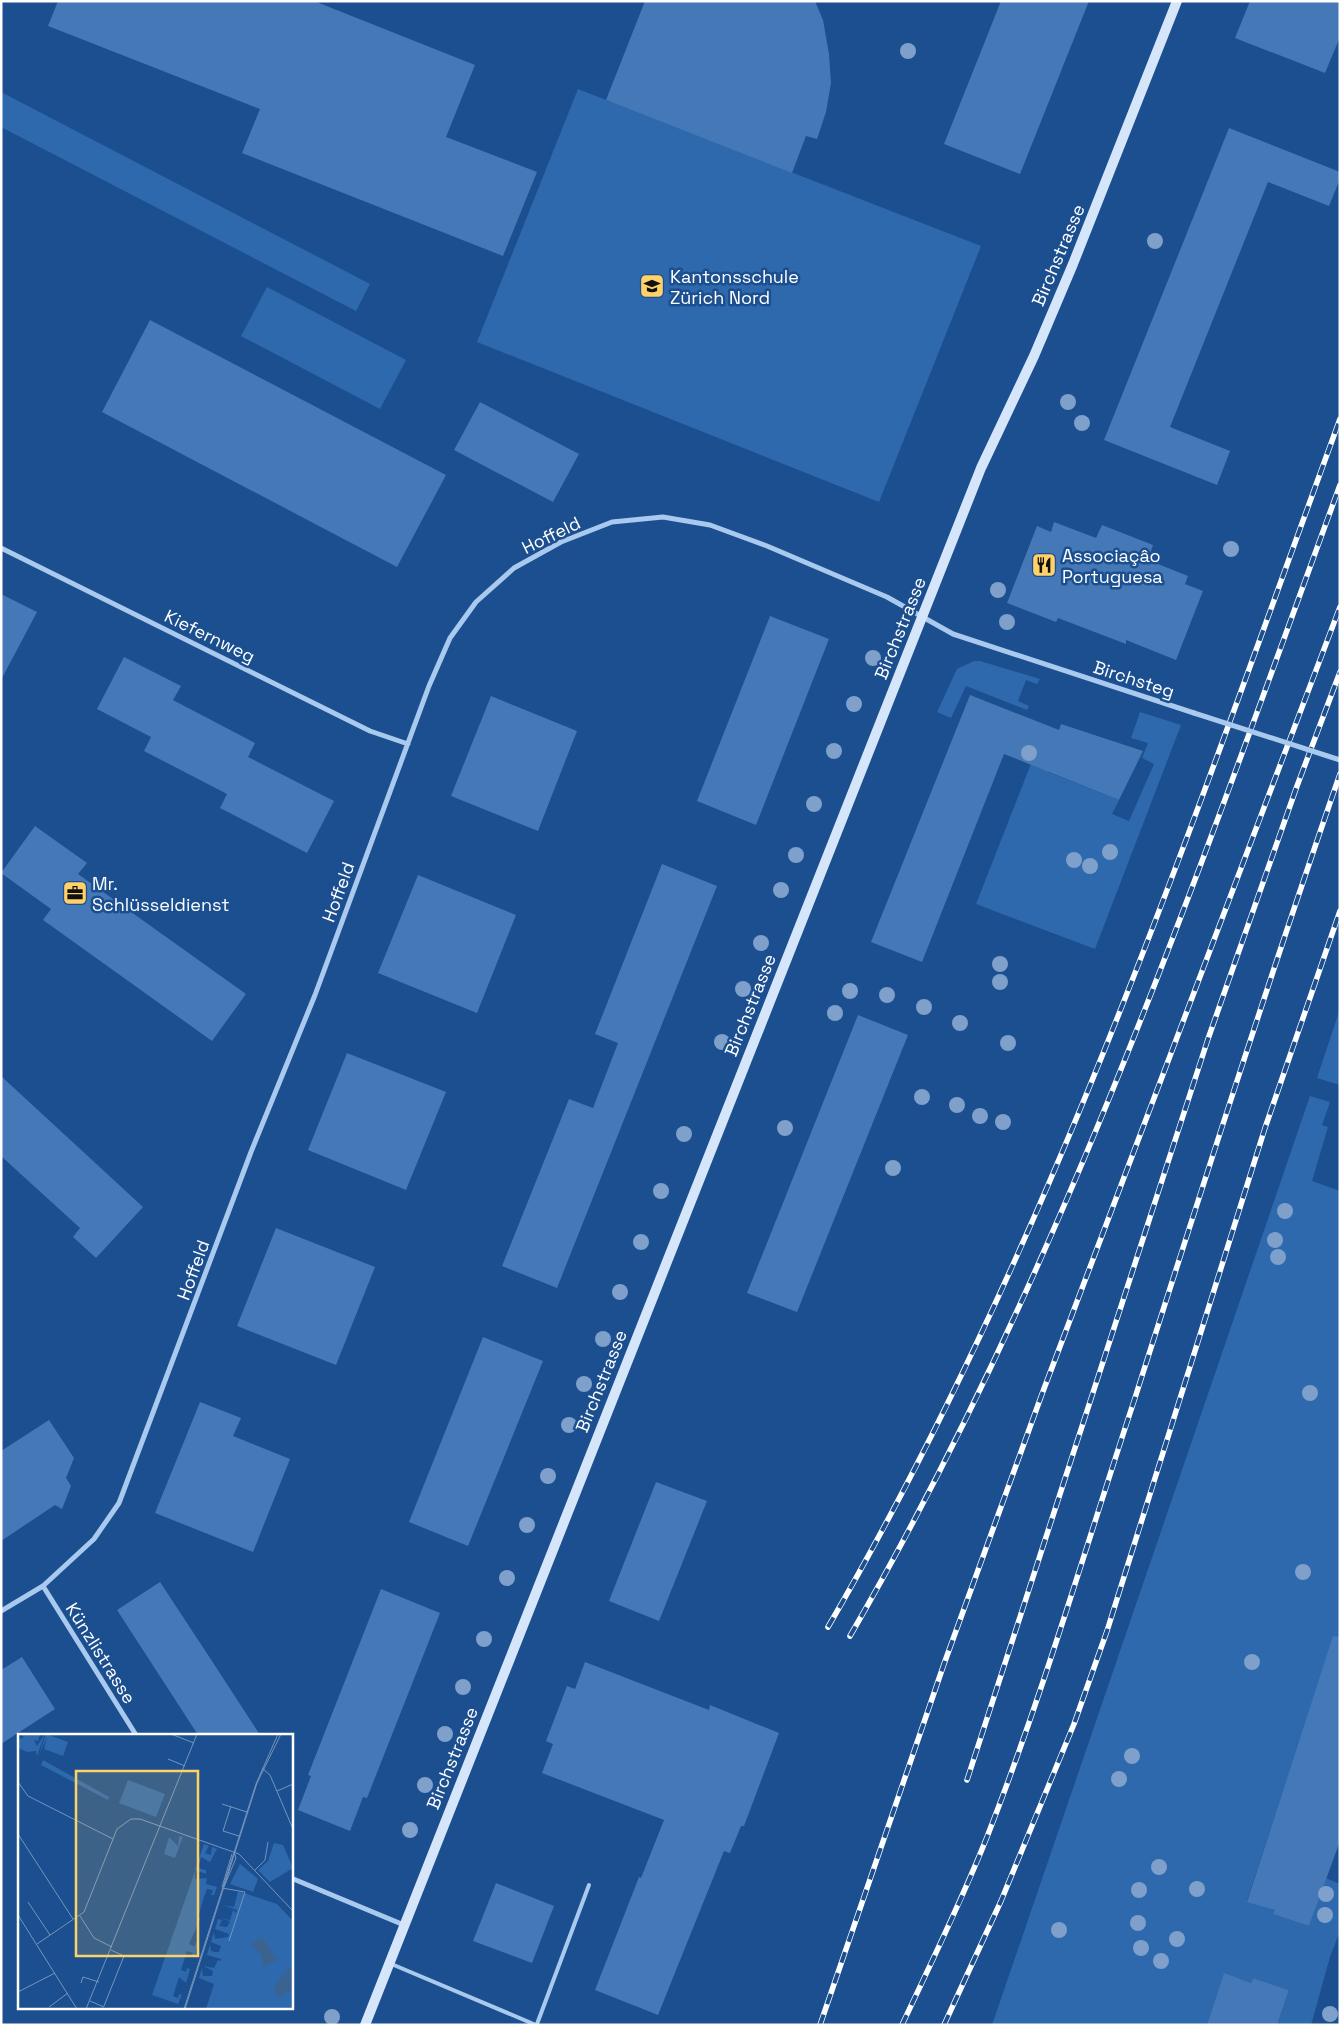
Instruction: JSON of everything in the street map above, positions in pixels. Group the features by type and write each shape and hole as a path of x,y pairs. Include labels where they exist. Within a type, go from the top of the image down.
{"main road":[{"name":"Birchstrasse","path":"365,2025 981,468 1034,356 1073,264 1177,1"}],"street":[{"name":"Hoffeld","path":"1,1611 43,1586 94,1540 119,1503 251,1152 314,995 429,686 450,638 476,602 514,568 561,542 612,522 663,517 710,525 767,546 888,598 922,617"},
{"name":"Kiefernweg","path":"1,548 370,731 408,744"},
{"name":"Birchsteg","path":"922,617 953,634 1340,760"},
{"name":"Künzlistrasse","path":"43,1586 135,1734"},
{"path":"292,1878 404,1925"}],"lane":[{"path":"388,1963 536,2024 589,1885"}],"shaded area":[{"path":"578,89 981,246 879,502 477,342"},
{"path":"1,92 370,284 356,311 1,127"},
{"path":"267,287 406,360 380,409 241,336"},
{"path":"974,661 980,661 1040,679 1037,684 1026,680 1018,701 1029,706 1027,710 966,686 951,718 937,712 957,669"},
{"path":"1140,712 1181,725 1095,949 976,904 1036,751 1056,741 1048,772 1119,800 1112,814 1129,821 1154,764 1142,758 1148,743 1131,738"},
{"path":"1340,1009 1340,1085 1317,1078"},
{"path":"1310,1096 1330,1102 1322,1125 1328,1127 1312,1181 1340,1191 1340,1640 1316,1690 1247,1901 1275,1910 1274,1914 1309,1926 1319,1897 1321,1876 1340,1884 1340,1931 1330,1957 1311,2025 1272,2025 1279,2019 1289,1990 1253,1978 1251,1983 1224,1974 1207,2025 992,2025"}],"building":[{"path":"58,1 314,1 475,65 446,137 537,172 503,256 242,153 260,109 48,26"},
{"path":"645,1 815,1 823,20 829,54 831,83 826,112 817,139 806,136 792,173 606,100"},
{"path":"1001,1 1089,1 1020,174 944,144"},
{"path":"1250,1 1340,1 1340,37 1325,73 1235,38"},
{"path":"1229,128 1340,172 1340,179 1329,206 1268,182 1170,427 1230,451 1217,485 1104,440"},
{"path":"150,320 446,475 397,567 102,412"},
{"path":"480,402 579,454 553,502 454,450"},
{"path":"1054,522 1096,538 1102,525 1153,545 1148,560 1188,576 1185,584 1203,591 1176,660 1126,640 1126,644 1058,618 1056,622 1007,603 1037,526 1051,532"},
{"path":"1,594 37,612 1,680"},
{"path":"770,616 829,639 756,825 697,801"},
{"path":"124,657 181,686 173,700 255,743 248,757 334,801 307,853 220,808 227,794 144,751 151,737 97,709"},
{"path":"970,695 1059,730 1061,724 1143,751 1119,800 1004,754 922,962 871,942"},
{"path":"491,696 577,731 538,831 451,796"},
{"path":"35,826 87,863 78,874 246,994 212,1041 43,920 51,909 1,873"},
{"path":"662,864 717,886 557,1288 502,1266 569,1099 593,1108 618,1043 595,1034"},
{"path":"418,875 516,915 477,1013 378,973"},
{"path":"858,1015 908,1035 797,1312 747,1293"},
{"path":"347,1053 446,1092 406,1190 308,1150"},
{"path":"1,1076 143,1207 96,1258 73,1237 80,1228 1,1156"},
{"path":"276,1228 375,1267 336,1365 237,1326"},
{"path":"483,1337 543,1361 468,1546 409,1522"},
{"path":"200,1402 241,1418 233,1436 290,1459 253,1552 155,1513"},
{"path":"49,1420 74,1458 66,1478 71,1486 62,1509 55,1505 1,1541 1,1451"},
{"path":"656,1482 707,1501 659,1621 609,1601"},
{"path":"160,1582 259,1734 197,1734 117,1610"},
{"path":"381,1589 440,1613 367,1798 363,1797 350,1831 298,1810 311,1776 308,1775"},
{"path":"1333,1636 1340,1637 1340,1841 1309,1926 1273,1914 1275,1910 1247,1902"},
{"path":"22,1657 55,1709 1,1744 1,1670"},
{"path":"585,1662 709,1710 710,1705 779,1733 744,1826 741,1826 730,1853 724,1851 658,2015 595,1990 639,1877 641,1878 664,1820 542,1773 553,1744 546,1741 567,1686 575,1689"},
{"path":"496,1883 554,1906 532,1963 473,1941"},
{"path":"1224,1973 1251,1983 1253,1978 1289,1990 1277,2025 1207,2025"}],"railway":[{"path":"828,1627 907,1483 980,1336 1048,1186 1111,1035 1170,881 1340,419"},
{"path":"850,1636 925,1499 995,1358 1060,1216 1177,926 1233,779 1340,485"},
{"path":"820,2025 944,1664 1042,1394 1340,607"},
{"path":"967,1780 1208,1039 1297,786 1340,672"},
{"path":"902,2025 977,1861 1027,1729 1235,1087 1340,774"},
{"path":"944,2025 1001,1901 1074,1724 1107,1631 1265,1128 1340,911"}],"place":[{"name":"Kantonsschule Zürich Nord","path":"652,286"},
{"name":"Associaçâo Portuguesa","path":"1044,565"},
{"name":"Mr. Schlüsseldienst","path":"75,893"}]}
